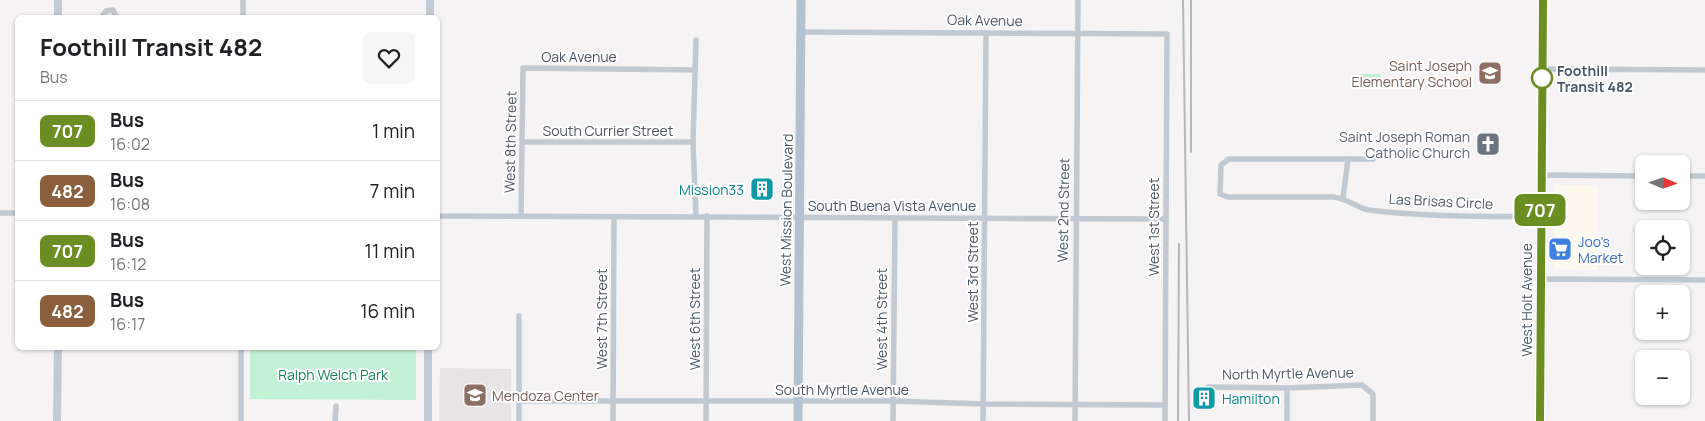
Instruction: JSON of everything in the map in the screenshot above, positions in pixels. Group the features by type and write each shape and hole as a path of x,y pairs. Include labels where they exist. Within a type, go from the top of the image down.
{"main road":[{"name":"West Mission Boulevard","path":"798,421 801,0"},
{"name":"West Holt Avenue","path":"1540,421 1540,175 1543,0"}],"street":[{"path":"58,0 58,15"},
{"path":"243,0 243,15"},
{"path":"430,0 430,15"},
{"name":"West 2nd Street","path":"1075,421 1078,0"},
{"path":"103,15 106,11 113,10 116,15"},
{"name":"Oak Avenue","path":"802,32 1167,34"},
{"name":"West 3rd Street","path":"983,421 986,33"},
{"name":"West 1st Street","path":"1165,421 1167,34"},
{"path":"696,40 693,142 696,216"},
{"name":"Oak Avenue","path":"523,68 695,70"},
{"name":"West 8th Street","path":"521,216 523,68"},
{"path":"1542,69 1705,70"},
{"name":"South Currier Street","path":"523,142 693,142"},
{"name":"Las Brisas Circle","path":"1372,160 1229,159 1221,165 1220,194 1228,197 1343,198 1367,210 1467,215 1540,216"},
{"path":"1343,198 1348,159"},
{"path":"1540,175 1635,176"},
{"path":"1690,176 1705,176"},
{"path":"0,213 15,213"},
{"name":"South Buena Vista Avenue","path":"440,216 1166,219"},
{"name":"West 6th Street","path":"706,421 707,216"},
{"name":"West 7th Street","path":"613,421 614,217"},
{"name":"West 4th Street","path":"893,421 895,218"},
{"path":"1540,279 1705,280"},
{"path":"519,316 519,421"},
{"path":"57,421 58,350"},
{"path":"241,350 241,421"},
{"path":"428,350 428,421"},
{"name":"North Myrtle Avenue","path":"1208,387 1287,388 1362,385 1373,394 1373,421"},
{"path":"1287,388 1287,421"},
{"name":"South Myrtle Avenue","path":"519,401 798,402 893,400 983,404 1165,405"},
{"path":"336,406 336,421"}],"shaded area":[{"path":"1555,185 1598,185 1597,270 1554,269"},
{"name":"Mendoza Center","path":"440,368 511,369 511,421 439,421"}],"green space":[{"path":"1359,74 1381,74 1381,88 1359,88"},
{"name":"Ralph Welch Park","path":"250,350 416,350 416,400 250,399"}],"railway":[{"path":"1183,0 1189,421"},
{"path":"1191,0 1191,152"},
{"path":"1178,421 1179,244"}],"bus line":[{"name":"707","path":"1540,421 1540,175 1543,0"}],"place":[{"name":"Saint Joseph Elementary School","path":"1490,73"},
{"name":"Foothill Transit 482","path":"1542,78"},
{"name":"Saint Joseph Roman Catholic Church","path":"1488,144"},
{"name":"Mission33","path":"762,189"},
{"name":"Joo's Market","path":"1560,249"},
{"name":"Mendoza Center","path":"475,395"},
{"name":"Hamilton","path":"1204,398"}]}
